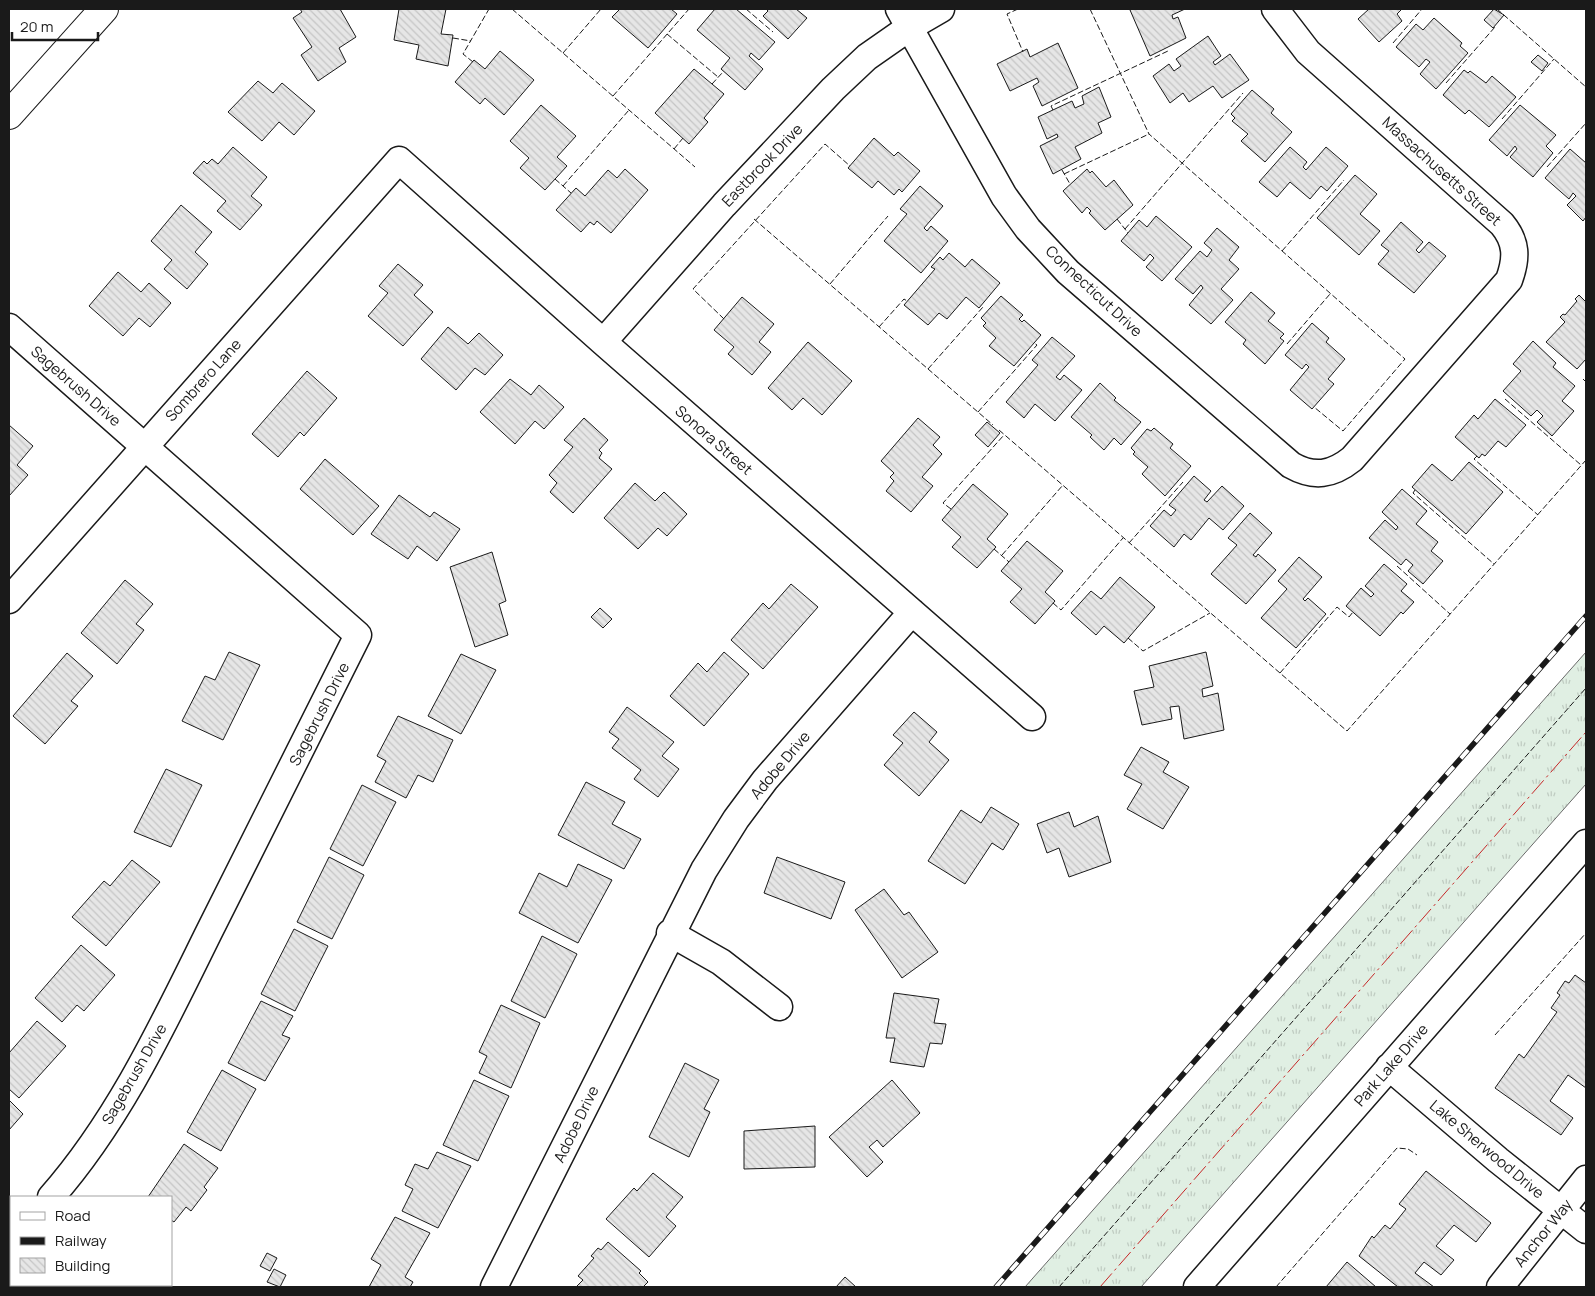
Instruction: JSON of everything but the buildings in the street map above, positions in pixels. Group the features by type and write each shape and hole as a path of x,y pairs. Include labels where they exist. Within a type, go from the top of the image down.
{"main road":[{"path":"9,115 104,9"}],"street":[{"name":"Eastbrook Drive","path":"603,342 724,204 833,88 867,57 904,18 941,9"},
{"name":"Massachusetts Street","path":"1275,9 1308,52 1502,224 1514,244 1516,263 1509,280 1352,458 1338,470 1321,475"},
{"name":"Connecticut Drive","path":"904,18 1004,196 1028,229 1068,272 1291,465 1302,471 1321,475"},
{"name":"Sonora Street","path":"398,160 603,342 1032,716"},
{"name":"Sombrero Lane","path":"9,600 398,160"},
{"name":"Sagebrush Drive","path":"9,327 358,635 179,993 138,1069 108,1121 52,1196"},
{"name":"Adobe Drive","path":"494,1287 670,933 704,870 736,819 765,780 912,612"},
{"name":"Park Lake Drive","path":"1197,1287 1586,844"},
{"path":"670,933 721,962 779,1007"},
{"name":"Lake Sherwood Drive","path":"1389,1067 1586,1230"},
{"name":"Anchor Way","path":"1500,1287 1586,1179"}],"green space":[{"path":"1586,652 1586,784 1141,1287 1025,1287"}],"railway":[{"path":"996,1287 1586,616"}],"fence":[{"path":"473,62 463,54 489,9"},
{"path":"512,9 695,167"},
{"path":"563,53 601,9"},
{"path":"613,96 689,9"},
{"path":"746,9 773,32"},
{"path":"1018,9 1007,14 1023,52"},
{"path":"1090,9 1149,134 1405,359 1343,431 1314,407"},
{"path":"1393,43 1422,9"},
{"path":"1497,9 1586,87"},
{"path":"1446,83 1495,27"},
{"path":"667,34 718,77"},
{"path":"453,38 471,41"},
{"path":"1053,110 1051,106 1168,51"},
{"path":"1502,119 1554,59"},
{"path":"712,84 723,72"},
{"path":"1125,229 1243,93"},
{"path":"563,186 629,110"},
{"path":"1547,167 1586,123"},
{"path":"1064,174 1149,134"},
{"path":"674,149 683,138"},
{"path":"724,319 693,289 825,144 850,166"},
{"path":"1062,170 1070,184"},
{"path":"555,179 571,193"},
{"path":"1282,251 1344,180"},
{"path":"830,284 888,216"},
{"path":"754,219 993,425"},
{"path":"1117,219 1128,233"},
{"path":"1287,344 1330,294"},
{"path":"879,327 904,299 907,301"},
{"path":"928,369 983,307"},
{"path":"978,412 1037,345 1034,343"},
{"path":"1583,379 1586,382"},
{"path":"1505,399 1581,465"},
{"path":"999,430 1347,731 1586,460"},
{"path":"951,509 943,503 1004,435"},
{"path":"1477,456 1474,459 1538,515"},
{"path":"1129,543 1183,482"},
{"path":"1002,555 1063,485"},
{"path":"1415,490 1413,493 1494,564"},
{"path":"1053,603 1061,610 1123,538"},
{"path":"994,549 1009,562"},
{"path":"1397,566 1450,614"},
{"path":"1280,673 1337,607 1349,617 1353,612"},
{"path":"1128,638 1143,651 1210,613"},
{"path":"1059,1287 1586,688"},
{"path":"1495,1035 1586,933"},
{"path":"1276,1287 1397,1148 1408,1149 1417,1155"}],"power":[{"path":"1100,1287 1586,732"}]}
